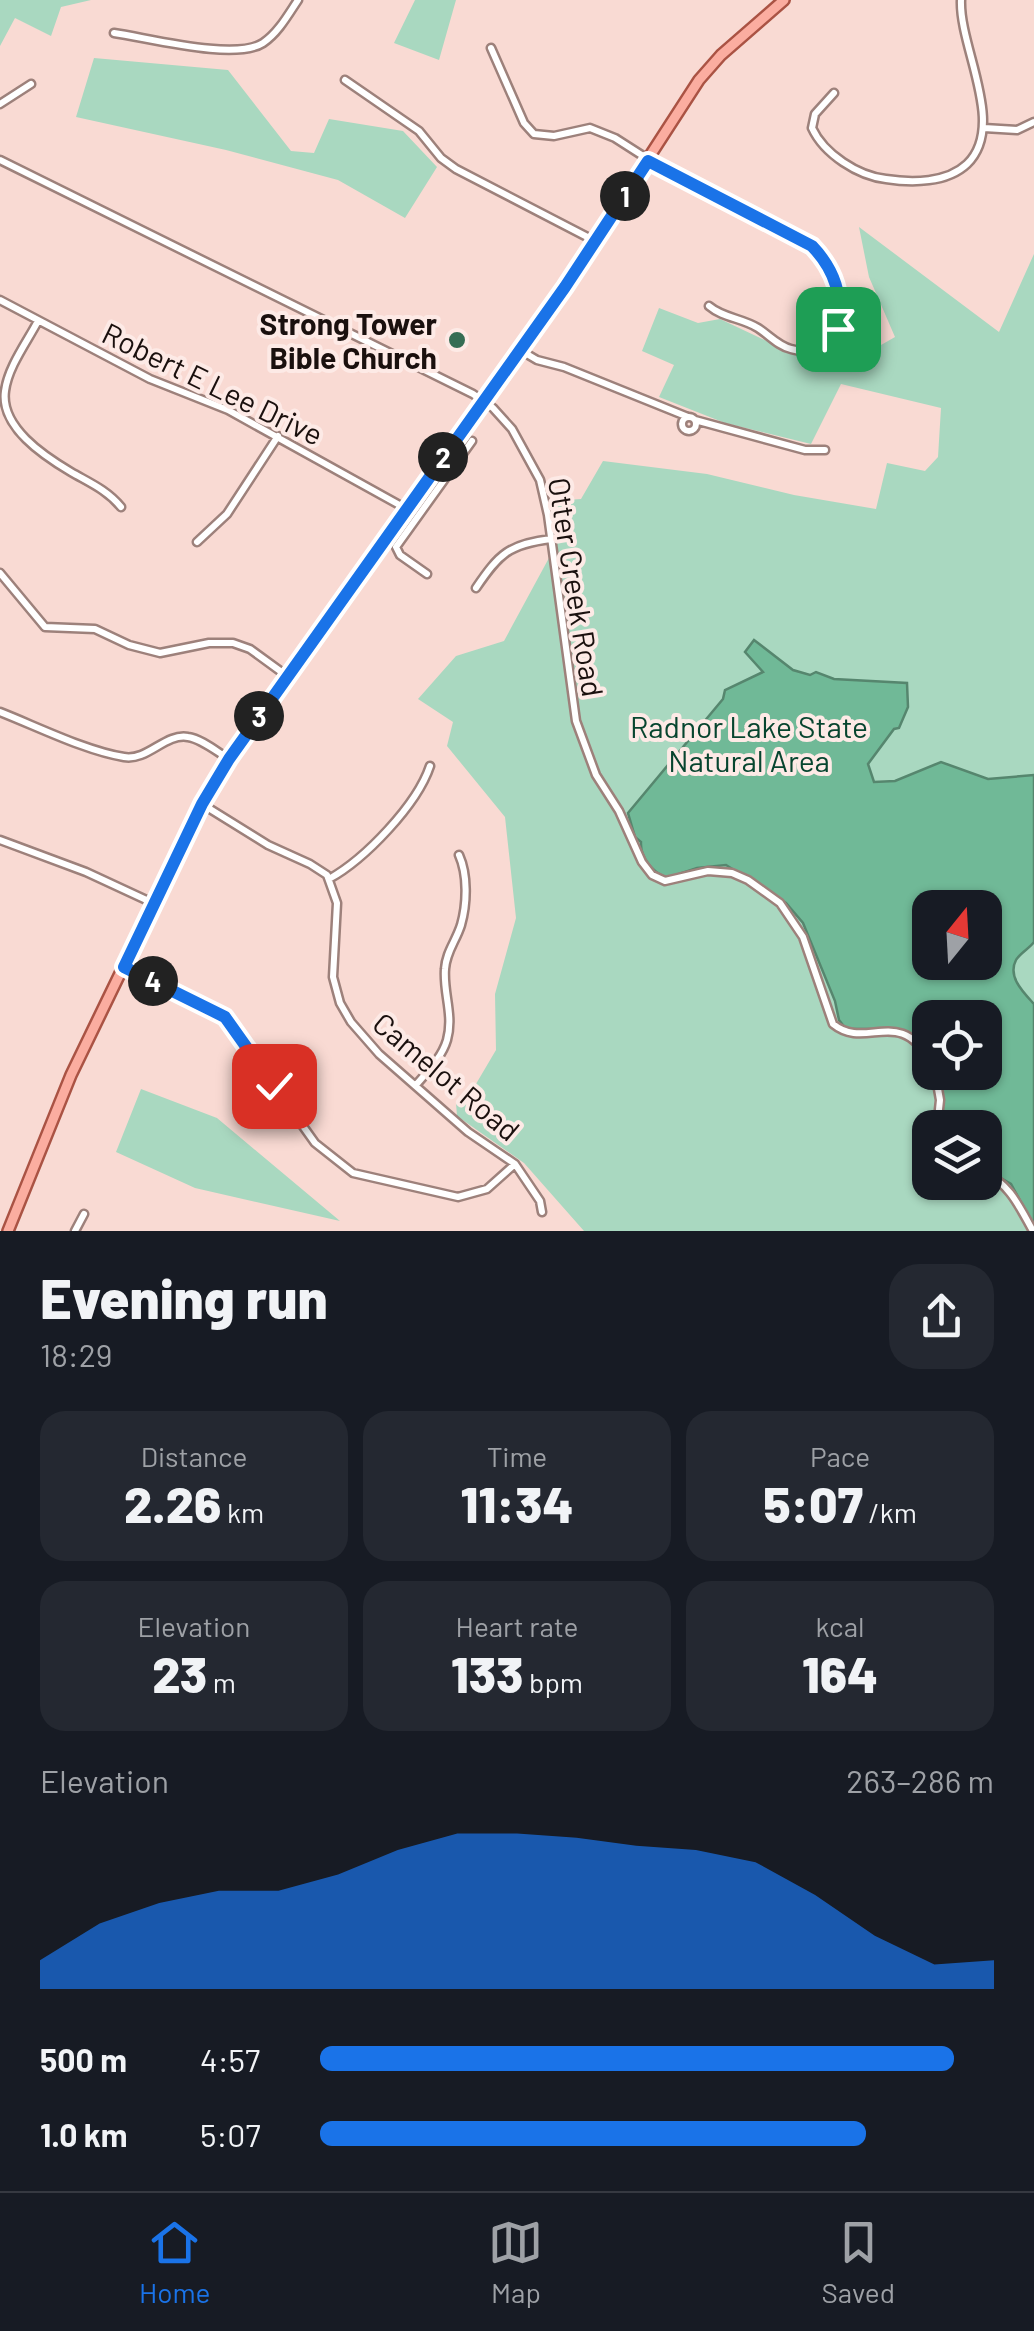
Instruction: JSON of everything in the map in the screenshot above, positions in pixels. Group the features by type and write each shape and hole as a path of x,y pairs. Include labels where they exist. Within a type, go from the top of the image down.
{"main road":[{"path":"8,1231 57,1108 202,804 229,759 520,350 706,71 784,0"}],"street":[{"path":"114,34 225,51 247,50 266,41 298,0"},
{"path":"834,93 813,118 814,134 845,162 879,178 928,180 956,172 976,153 984,128 960,2"},
{"path":"491,48 524,123 534,134 554,136 590,128 615,138 648,161 812,246 836,283 839,324 826,345 796,350 709,306"},
{"path":"344,80 419,132 440,158 456,169 595,241"},
{"path":"0,104 31,84"},
{"path":"984,128 1017,130 1034,122"},
{"name":"Otter Creek Road","path":"0,160 484,400 507,422 533,463 544,493 578,729 596,776 620,811 645,867 655,877 668,881 721,870 761,889 782,906 798,927 833,1024 850,1033 887,1030 912,1040"},
{"name":"Robert E Lee Drive","path":"0,300 150,379 228,410 405,508"},
{"path":"38,321 10,376 5,406 21,434 47,456 108,492 121,507"},
{"path":"520,350 537,360 568,368 692,418 805,450 825,450"},
{"path":"197,542 227,514 278,436"},
{"path":"427,574 400,555 396,547 472,441"},
{"path":"429,476 441,484"},
{"path":"476,588 508,550 551,539"},
{"path":"0,573 46,628 96,629 129,645 172,654 210,643 232,643 250,649 287,676"},
{"path":"0,712 109,754 140,756 175,738 191,737 229,759"},
{"path":"202,804 274,849 315,866 329,878 373,846 414,794 430,766"},
{"path":"0,840 86,872 155,904"},
{"path":"416,1084 440,1056 449,1034 444,972 446,955 463,915 464,872 459,855"},
{"name":"Camelot Road","path":"329,878 337,903 332,964 340,1003 358,1032 468,1132 514,1164 540,1201 542,1212"},
{"path":"124,967 225,1017 314,1144 353,1173 458,1198 490,1187 514,1164"},
{"path":"1002,1184 1032,1231"},
{"path":"75,1231 84,1214"}],"green space":[{"path":"0,0 91,0 61,7 51,36 15,18 0,46"},
{"path":"415,0 456,0 439,60 394,43"},
{"path":"94,58 228,70 291,151 314,153 329,119 403,131 437,167 405,218 338,180 76,117"},
{"name":"Radnor Lake State Natural Area","path":"859,227 999,332 1034,254 1034,1231 584,1231 524,1163 457,1116 456,1103 473,1089 496,1050 495,994 516,918 505,817 447,746 453,722 418,699 456,656 504,641 556,545 552,501 581,499 603,461 707,474 876,509 887,463 925,471 938,457 941,408 841,384 811,444 725,423 659,397 674,365 642,351 659,308 698,323 720,319 801,357 867,353 895,337 869,277"},
{"path":"141,1089 217,1118 340,1221 195,1188 116,1152"}],"shaded area":[{"path":"754,640 793,670 810,675 816,672 834,679 907,683 908,707 899,728 894,729 868,764 874,782 895,781 941,762 988,779 1034,775 1034,942 1016,960 1014,972 1034,1004 1034,1226 1011,1184 1002,1179 1002,1110 941,1110 942,1090 1002,1090 1002,1000 912,1000 912,1037 894,1030 846,1029 839,1020 803,923 786,903 726,865 697,868 667,878 645,858 628,813 723,699 725,690 763,672 745,652"}],"place":[{"name":"Strong Tower Bible Church","path":"457,340"}],"route":[{"path":"274,1086 225,1017 124,967 202,804 229,759 565,287 648,161 812,246 836,283 840,302 838,329"}]}
